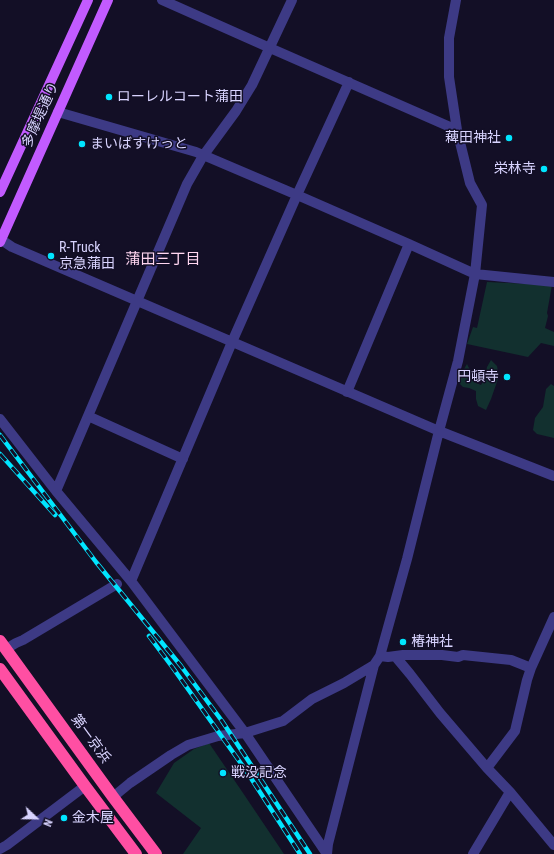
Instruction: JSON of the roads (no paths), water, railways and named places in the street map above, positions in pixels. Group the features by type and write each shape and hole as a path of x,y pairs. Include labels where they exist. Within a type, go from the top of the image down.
{"highway":[{"name":"第一京浜","path":"3,645 156,854"},
{"path":"0,669 136,854"}],"main road":[{"name":"多摩堤通り","path":"0,192 88,0"},
{"name":"多摩堤通り","path":"0,240 108,0"}],"street":[{"path":"162,0 456,130"},
{"path":"56,491 187,184 203,156 252,86 292,0"},
{"path":"327,854 328,844 374,665 380,656 407,559 458,361 475,274 482,205 470,184 456,130 449,77 449,38 456,0"},
{"path":"131,581 232,342 348,82"},
{"path":"58,112 196,152 475,274 554,282"},
{"path":"0,240 12,247 347,392 439,431 554,476"},
{"path":"347,392 409,244"},
{"path":"88,416 183,459"},
{"path":"0,419 56,491 131,581 245,733 327,854"},
{"path":"3,645 16,643 22,640 117,584"},
{"path":"487,768 515,731 526,680 531,668 550,638 554,617"},
{"path":"380,656 442,655 458,657 463,655 511,660 531,668"},
{"path":"395,656 440,713 487,768 510,792 554,845"},
{"path":"113,796 188,744 218,736 245,733 283,720 312,699 344,683 374,665"},
{"path":"0,849 85,786"},
{"path":"473,854 510,792"}],"railway":[{"path":"0,435 96,562 181,666 222,721 310,854"},
{"path":"0,454 55,515"},
{"path":"149,636 247,772 300,854"}],"place":[{"name":"ローレルコート蒲田","path":"109,97"},
{"name":"薭田神社","path":"509,138"},
{"name":"まいばすけっと","path":"82,144"},
{"name":"栄林寺","path":"544,169"},
{"name":"R-Truck 京急蒲田","path":"51,256"},
{"name":"円頓寺","path":"507,377"},
{"name":"椿神社","path":"403,642"},
{"name":"戦没記念","path":"223,773"},
{"name":"金木屋","path":"64,818"}],"district":[{"name":"蒲田三丁目","path":"163,260"}]}
